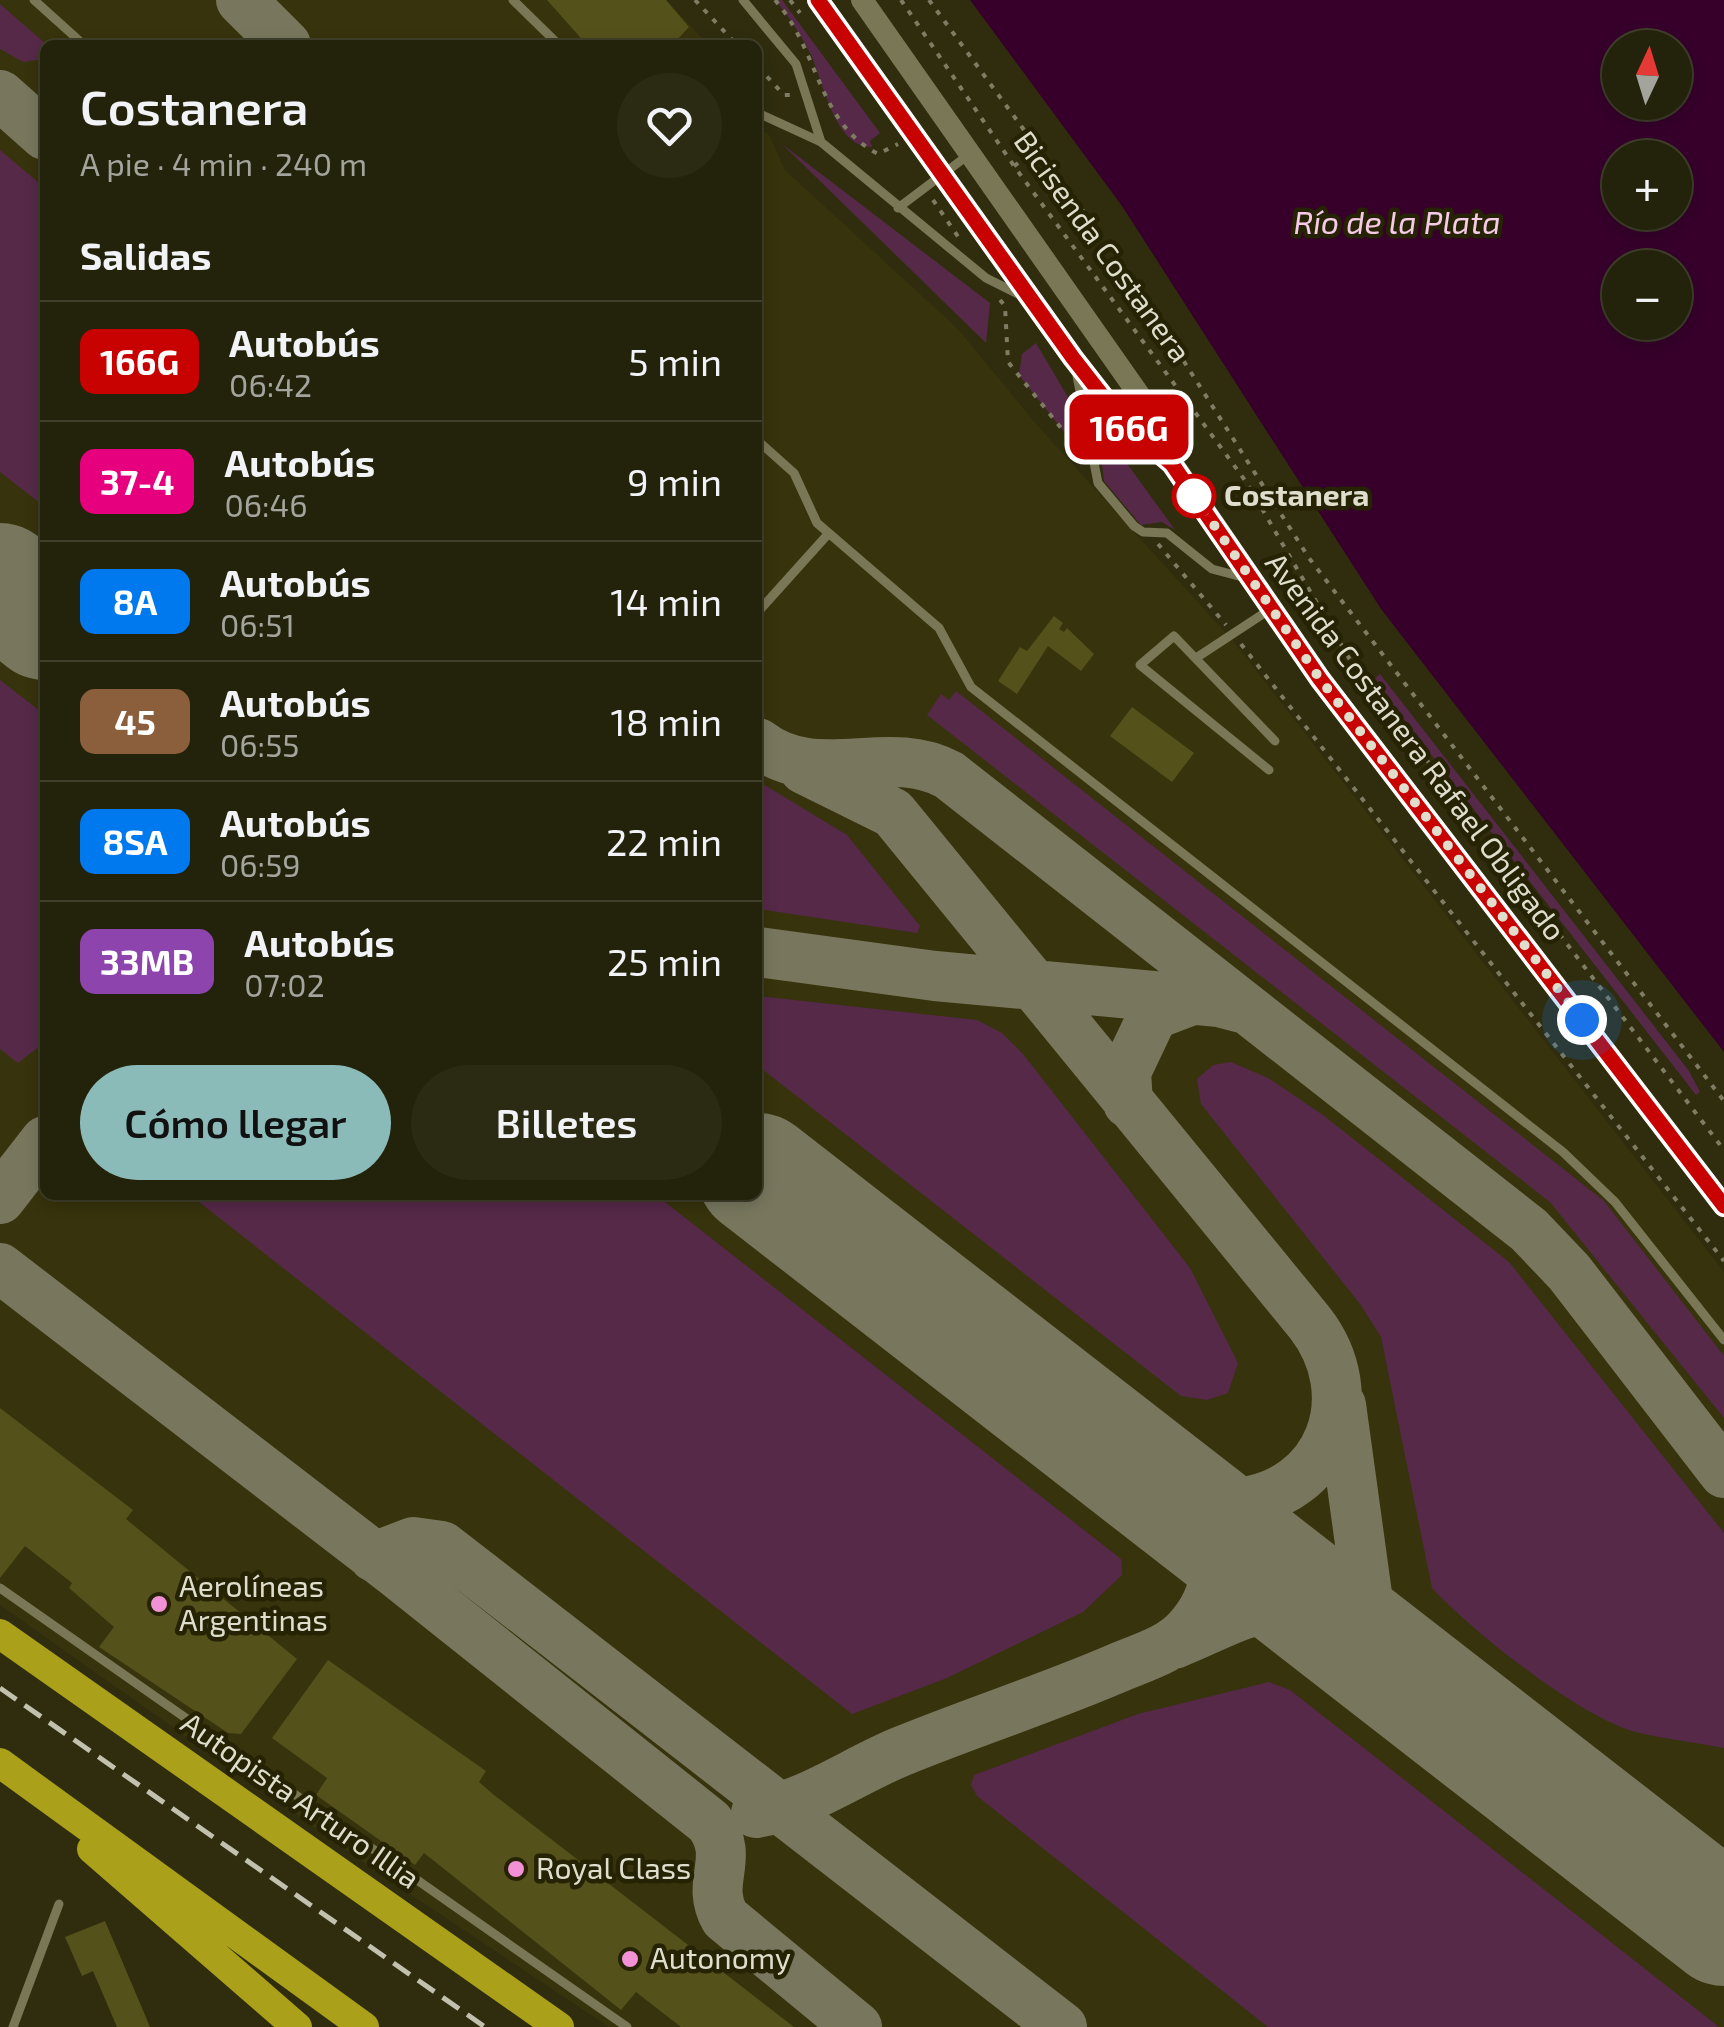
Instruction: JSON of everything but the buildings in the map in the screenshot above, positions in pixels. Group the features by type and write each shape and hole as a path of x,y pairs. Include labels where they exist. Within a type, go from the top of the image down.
{"highway":[{"name":"Autopista Arturo Illia","path":"0,1634 558,2027"},
{"path":"0,1766 296,2027"},
{"path":"0,1766 364,2027"}],"main road":[{"name":"Avenida Costanera Rafael Obligado","path":"818,0 1073,358 1123,422 1172,464"},
{"name":"Avenida Costanera Rafael Obligado","path":"862,0 1142,398 1172,464 1320,679 1724,1206"}],"lane":[{"path":"34,0 78,40"},
{"path":"513,0 554,40"},
{"path":"743,0 796,64 820,142"},
{"path":"762,115 820,142 986,278 1030,300"},
{"path":"898,208 971,152"},
{"path":"1073,358 1098,483 1134,526 1148,533 1167,532 1212,569 1251,578"},
{"path":"762,445 794,473 817,523 940,628 970,687 1592,1177 1724,1340"},
{"path":"762,608 830,534"},
{"path":"1196,658 1271,608"},
{"path":"1269,770 1140,665 1174,636 1276,741"},
{"path":"0,1588 627,2027"},
{"path":"13,2027 58,1904"}],"path":[{"path":"695,0 732,40"},
{"path":"774,0 794,22 843,128 878,154 898,144"},
{"name":"Bicisenda Costanera","path":"901,0 1014,166 1236,468 1350,658 1724,1150"},
{"path":"929,0 1122,264 1309,558 1724,1101"},
{"path":"1014,166 1040,148"},
{"path":"1148,533 1233,634 1724,1261"}],"shaded area":[{"path":"0,0 666,0 704,40 40,40 40,1200 762,1200 762,132 768,133 785,170 958,329 1037,425 1234,642 1724,1272 1724,2027 609,2027 380,1874 0,1605"},
{"path":"775,0 782,0 880,133 870,141 872,147 859,144 839,125 810,53"},
{"path":"0,4 41,40 40,60 23,62 0,49"},
{"path":"782,144 990,303 986,343"},
{"path":"0,150 40,184 40,503 0,472"},
{"path":"1036,343 1072,404 1083,456 1019,375 1022,354"},
{"path":"1097,422 1175,530 1162,522 1141,525 1104,481"},
{"path":"1380,674 1689,1071 1700,1092 1696,1095 1373,680"},
{"path":"0,680 40,711 40,1046 18,1063 0,1049"},
{"path":"956,691 1604,1201 1724,1356 1724,1418 1550,1202 927,715 941,694 949,700"},
{"path":"762,783 847,835 920,926 917,933 762,910"},
{"path":"762,996 977,1020 1002,1033 1023,1054 1190,1268 1238,1363 1228,1393 1207,1400 1181,1396 762,1069"},
{"path":"1231,1062 1268,1078 1323,1115 1509,1262 1724,1533 1724,1748 1632,1731 1583,1708 1499,1648 1432,1588 1381,1337 1360,1304 1201,1104 1197,1079 1213,1065"},
{"path":"196,1200 662,1200 1121,1559 1122,1575 1083,1612 947,1678 852,1714"},
{"path":"1269,1682 1290,1690 1719,2027 1268,2027 977,1796 971,1785 974,1775 1138,1714"}],"water":[{"name":"Río de la Plata","path":"970,0 1724,0 1724,1052 1381,609 1122,206"}],"taxiway":[{"path":"241,0 281,40"},
{"path":"0,95 40,131"},
{"path":"762,745 804,763 901,762 949,775 1529,1230 1569,1272 1724,1473"},
{"path":"804,769 893,813 1310,1323 1327,1351 1335,1380 1336,1409 1330,1437 1316,1461 1296,1481 1269,1496 1224,1503 1190,1496 1148,1476"},
{"path":"762,953 935,976 1219,1002 1242,1008"},
{"path":"1128,1103 1126,1072 1153,1015 1195,999"},
{"path":"0,1199 40,1147"},
{"path":"0,1268 395,1572 709,1822 720,1847 718,1893 725,1918 857,2027"},
{"path":"1341,1405 1370,1616 1380,1647 1405,1675"},
{"path":"756,1813 813,1795 902,1751 1089,1680 1172,1643 1199,1616 1212,1587 1214,1558 1197,1513"},
{"path":"374,1557 413,1542 442,1546 1062,2027"},
{"path":"1174,1644 1239,1616 1276,1608 1317,1616 1343,1627"}],"runway":[{"path":"0,584 40,615"},
{"path":"762,1177 1724,1925"}],"railway":[{"path":"0,1688 485,2027"}],"bus line":[{"name":"166G","path":"818,0 1073,358 1123,422 1172,464 1320,679 1724,1206"}],"place":[{"name":"Costanera","path":"1194,496"},
{"name":"Aerolíneas Argentinas","path":"159,1604"},
{"name":"Royal Class","path":"516,1869"},
{"name":"Autonomy","path":"630,1959"}],"route":[{"path":"1194,496 1320,679 1582,1020"}]}
